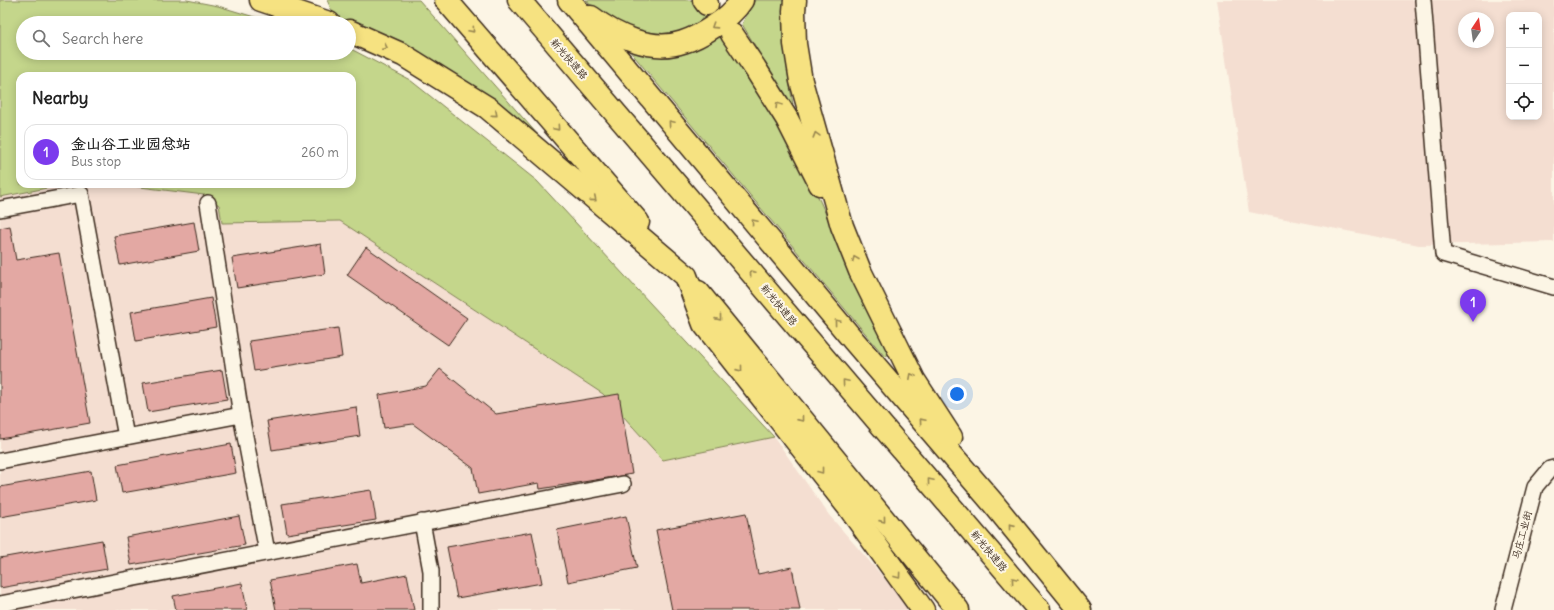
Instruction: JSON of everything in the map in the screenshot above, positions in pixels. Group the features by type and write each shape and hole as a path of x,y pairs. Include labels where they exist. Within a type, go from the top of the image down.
{"highway":[{"path":"261,0 308,16"},
{"path":"319,0 326,16"},
{"path":"446,0 686,276 958,610"},
{"name":"新光快速路","path":"519,0 1039,610"},
{"path":"570,0 602,26 623,36 647,43 663,45 682,43 705,32 723,20 742,0"},
{"path":"570,0 854,341 993,503 1080,610"},
{"path":"795,0 795,44 801,80 842,226"},
{"path":"356,34 403,54 488,108 686,276 704,324 850,509 923,610"},
{"path":"732,34 787,119 842,226 860,271 914,380 993,503"},
{"path":"1058,583 1091,610"}],"street":[{"path":"1423,0 1443,254 1554,288"},
{"path":"0,209 81,194 126,437"},
{"path":"208,203 241,415 267,552"},
{"path":"0,460 241,415"},
{"name":"马庄工业街","path":"1503,610 1535,487 1553,467"},
{"path":"0,604 623,484"},
{"path":"422,522 431,572 432,610"}],"shaded area":[{"path":"1217,0 1554,0 1554,242 1419,245 1249,212"},
{"path":"47,188 148,188 204,195 219,205 222,223 340,221 603,394 663,460 774,437 829,515 912,610 0,610 0,197"}],"green space":[{"path":"0,0 187,0 218,6 251,16 16,16 16,60 356,60 356,52 410,80 537,181 774,437 663,460 603,394 340,221 222,223 219,205 204,195 148,188 356,188 356,72 16,72 16,188 47,188 0,197"},
{"path":"327,0 419,0 538,135 532,140 398,44 356,26 356,16 337,16 332,11"},
{"path":"586,0 693,0 710,22 684,34 658,36 631,31 599,15"},
{"path":"755,0 785,0 784,28 787,70 794,111 742,24"},
{"path":"722,34 773,108 816,192 841,249 891,352 885,357 624,44"}],"building":[{"path":"194,222 199,251 120,265 114,236"},
{"path":"10,226 16,260 59,253 90,423 0,439 0,228"},
{"path":"321,244 325,274 237,288 232,258"},
{"path":"366,247 467,318 448,345 347,275"},
{"path":"211,298 216,327 136,341 131,312"},
{"path":"338,328 342,357 254,371 249,341"},
{"path":"440,369 496,414 619,394 632,474 540,489 539,483 478,494 473,468 413,424 384,428 379,395 426,386"},
{"path":"222,370 227,399 148,412 143,383"},
{"path":"356,407 360,436 272,450 267,421"},
{"path":"231,444 236,473 122,493 117,465"},
{"path":"91,471 96,500 0,517 0,487"},
{"path":"371,490 376,520 287,534 282,504"},
{"path":"746,513 758,574 792,567 800,610 672,610 656,530"},
{"path":"239,516 245,545 131,565 126,537"},
{"path":"626,516 637,568 568,582 557,530"},
{"path":"532,532 542,583 457,598 447,547"},
{"path":"102,540 107,569 0,588 0,558"},
{"path":"357,564 361,583 407,574 414,610 276,610 270,580"},
{"path":"242,583 247,610 176,610 173,596"}],"place":[{"name":"金山谷工业园总站","path":"1473,322"}]}
